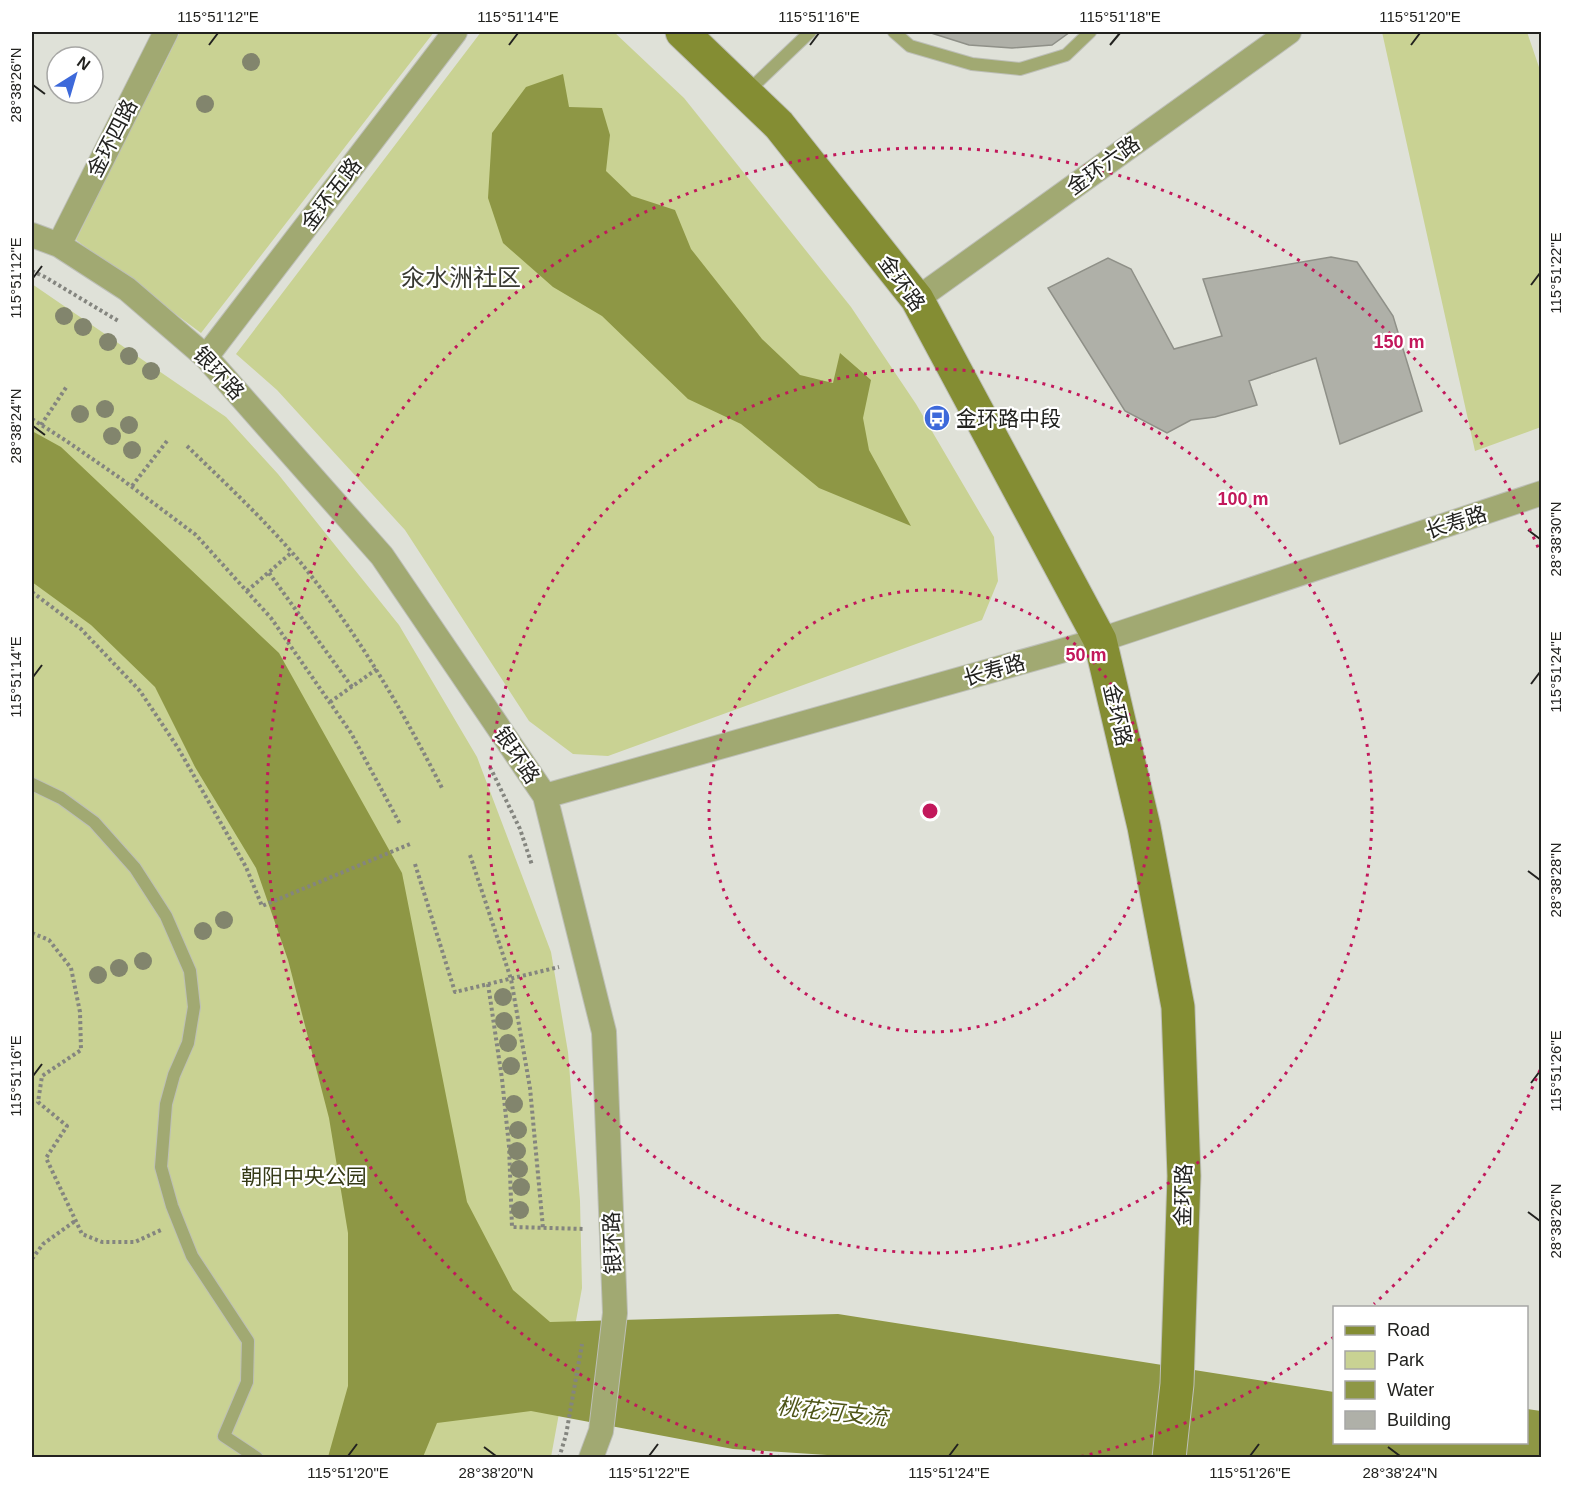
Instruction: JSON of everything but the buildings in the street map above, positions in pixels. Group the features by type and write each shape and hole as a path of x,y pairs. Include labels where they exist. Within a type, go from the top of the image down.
{"street":[{"name":"金环四路","path":"59,245 166,32"},
{"name":"金环五路","path":"206,357 455,32"},
{"name":"金环路","path":"682,32 779,124 917,299 1100,640 1144,827 1178,1007 1184,1176 1178,1384 1169,1458"},
{"name":"金环六路","path":"917,299 1289,32"},
{"name":"银环路","path":"32,235 59,245 127,289 206,357 382,556 545,796 604,1032 615,1313 601,1431 591,1458"},
{"name":"长寿路","path":"545,796 1100,640 1541,494"}],"lane":[{"path":"746,92 810,32"},
{"path":"894,32 910,46 972,64 1020,69 1066,55 1090,32"},
{"path":"32,784 61,798 94,822 135,868 166,916 190,971 194,1007 188,1043 174,1075 166,1104 161,1167 172,1206 192,1256 248,1341 247,1382 224,1436 257,1458"}],"path":[{"path":"32,272 45,277 123,324"},
{"path":"41,425 67,386"},
{"path":"32,419 132,486 196,535 247,591 271,618 351,733 400,824"},
{"path":"132,486 167,441"},
{"path":"187,446 256,513 291,553 377,669 414,733 443,790"},
{"path":"247,591 291,553"},
{"path":"269,573 352,687"},
{"path":"32,592 81,629 140,691 178,748 246,867 261,906 410,844"},
{"path":"330,702 377,669"},
{"path":"487,761 520,829 534,871"},
{"path":"470,855 511,979 530,1088 543,1228"},
{"path":"415,864 455,992 566,965"},
{"path":"32,933 49,940 71,968 80,1012 81,1050 42,1076 38,1102 67,1126 46,1158 75,1221 82,1234 102,1242 135,1242 178,1222"},
{"path":"488,984 509,1146 512,1227 589,1229"},
{"path":"32,1259 43,1244 75,1221"},
{"path":"559,1458 566,1435 583,1335"}],"green space":[{"path":"180,32 434,32 201,333 76,240"},
{"path":"481,32 614,32 684,98 851,307 916,404 994,537 998,581 982,620 608,756 573,754 529,721 405,530 277,390 236,354"},
{"path":"1382,32 1527,32 1541,73 1541,427 1475,451"},
{"name":"朝阳中央公园","path":"32,284 226,417 278,474 399,625 477,757 551,952 568,1052 580,1201 582,1288 551,1457 32,1457"}],"water":[{"path":"563,74 569,107 602,108 610,135 606,171 632,196 675,210 691,249 762,339 800,375 833,383 840,353 871,380 863,418 869,450 911,526 819,488 741,424 688,399 602,316 553,287 503,243 488,198 492,133 526,87"},
{"name":"桃花河支流","path":"32,431 61,447 279,653 402,873 467,1202 513,1290 550,1322 838,1314 1333,1392 1333,1444 1528,1444 1528,1409 1541,1411 1541,1457 858,1457 733,1449 531,1411 437,1423 423,1457 328,1457 348,1386 348,1233 329,1118 288,960 256,868 195,767 155,687 91,625 32,582"}],"place":[{"name":"金环路中段","path":"937,418"}],"district":[{"name":"氽水洲社区","path":"461,277"}]}
